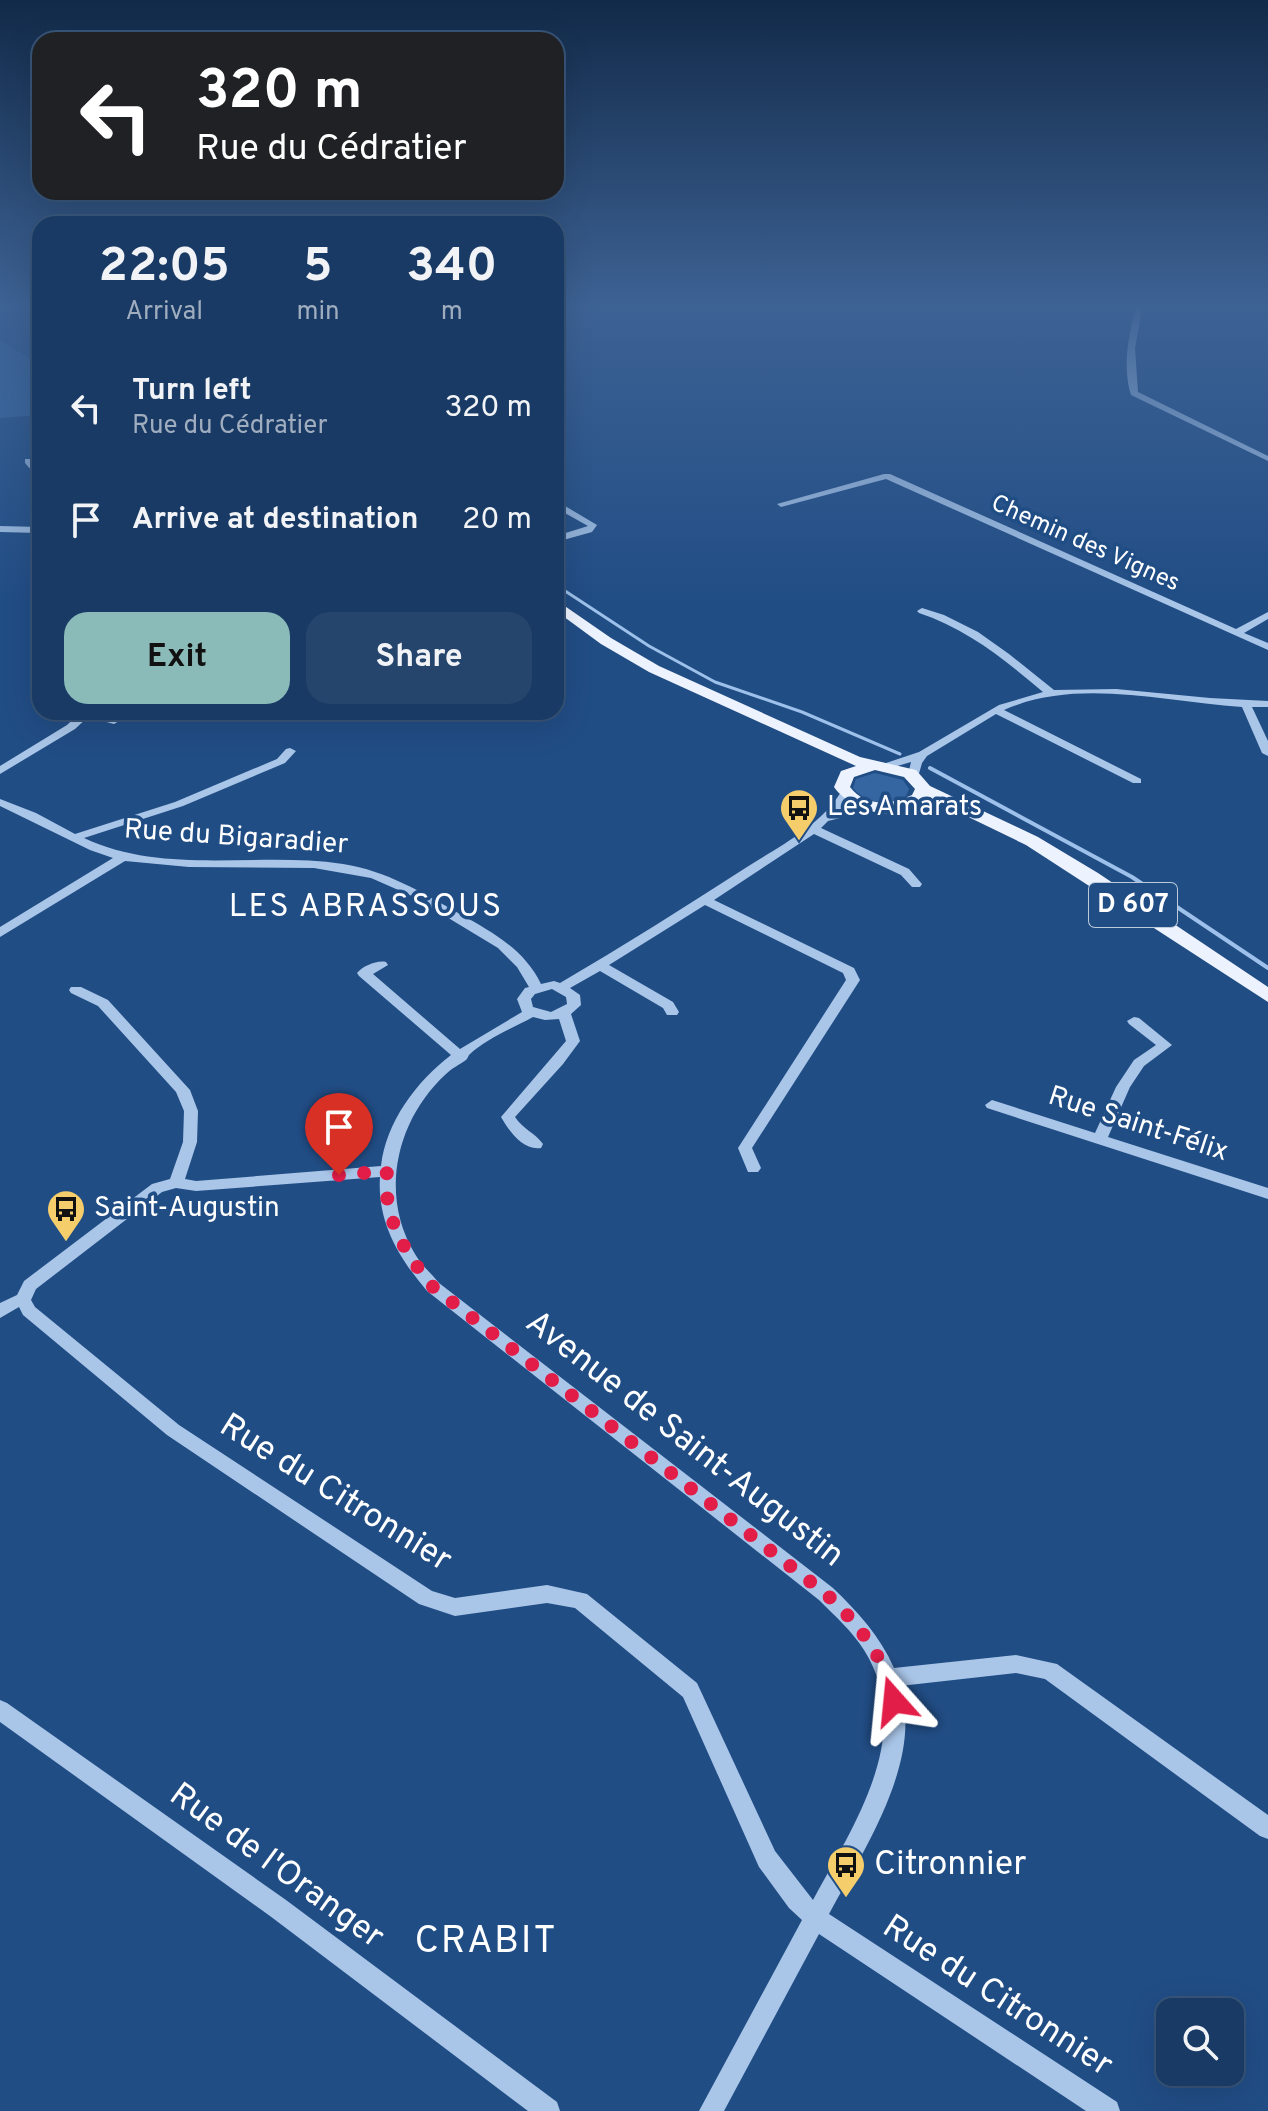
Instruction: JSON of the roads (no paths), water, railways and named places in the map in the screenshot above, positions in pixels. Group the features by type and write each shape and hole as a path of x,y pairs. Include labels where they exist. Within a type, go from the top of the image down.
{"main road":[{"path":"564,610 606,641 654,669 855,761 881,766 918,782 919,798 909,804 873,807 845,794 843,779 847,774 881,766"},
{"path":"799,734 834,758 847,774"},
{"name":"D 607","path":"918,782 1032,841 1092,877 1268,996"},
{"name":"D 607","path":"909,804 935,807 993,823"}],"street":[{"path":"1153,403 1268,459"},
{"path":"28,461 32,466"},
{"name":"Chemin des Vignes","path":"781,504 887,476 1268,647"},
{"path":"564,509 593,525 589,530 564,537"},
{"path":"0,529 32,530"},
{"path":"922,611 941,616 993,645 1051,693"},
{"path":"1237,633 1268,615"},
{"path":"881,766 923,754 1018,701 1051,693 1268,704"},
{"path":"1246,705 1268,753"},
{"path":"997,711 1137,781"},
{"path":"0,771 78,720"},
{"path":"76,837 179,804 281,761 290,751"},
{"path":"918,782 916,763 923,754"},
{"path":"563,987 575,1000 570,1010 564,1013 543,1016 532,1012 524,999 536,988 563,987 704,900 813,829 839,805 845,794"},
{"name":"Rue du Bigaradier","path":"0,802 27,811 92,847 123,857 169,863 317,863 380,876 490,935 514,954 536,988"},
{"path":"826,819 873,807"},
{"path":"813,829 905,872 916,884"},
{"path":"0,933 123,857"},
{"path":"704,900 849,971 853,980 745,1148 753,1168"},
{"path":"381,965 364,973 461,1057"},
{"path":"599,965 668,1005 672,1012"},
{"path":"76,990 103,1003 183,1090 191,1111 190,1142 176,1183"},
{"name":"Avenue de Saint-Augustin","path":"532,1012 440,1071 418,1095 402,1123 387,1171 385,1191 389,1215 407,1255 433,1287 826,1594 845,1611 890,1678 895,1735 888,1773 874,1809 711,2111"},
{"path":"536,1144 516,1130 508,1117 561,1059 573,1041 564,1013"},
{"path":"1099,1140 1123,1087 1139,1063 1165,1045 1134,1021"},
{"name":"Rue Saint-Félix","path":"992,1105 1268,1194"},
{"path":"0,1312 12,1303 23,1300 30,1285 157,1188 176,1183 196,1186 387,1171"},
{"name":"Rue du Citronnier","path":"23,1300 29,1311 176,1433 426,1598 455,1607 547,1594 580,1600 690,1690 767,1859 797,1900 815,1918 1108,2111"},
{"path":"890,1678 1016,1664 1050,1671 1268,1828"},
{"name":"Rue de l'Oranger","path":"0,1710 278,1908 548,2111"}],"waterway":[{"path":"564,590 649,646 715,682 802,712 900,754"},
{"path":"930,768 1132,877 1268,968"}],"place":[{"name":"Les Amarats","path":"799,842"},
{"name":"Saint-Augustin","path":"66,1243"},
{"name":"Citronnier","path":"846,1899"}],"district":[{"name":"LES ABRASSOUS","path":"366,908"},
{"name":"CRABIT","path":"486,1942"}]}
